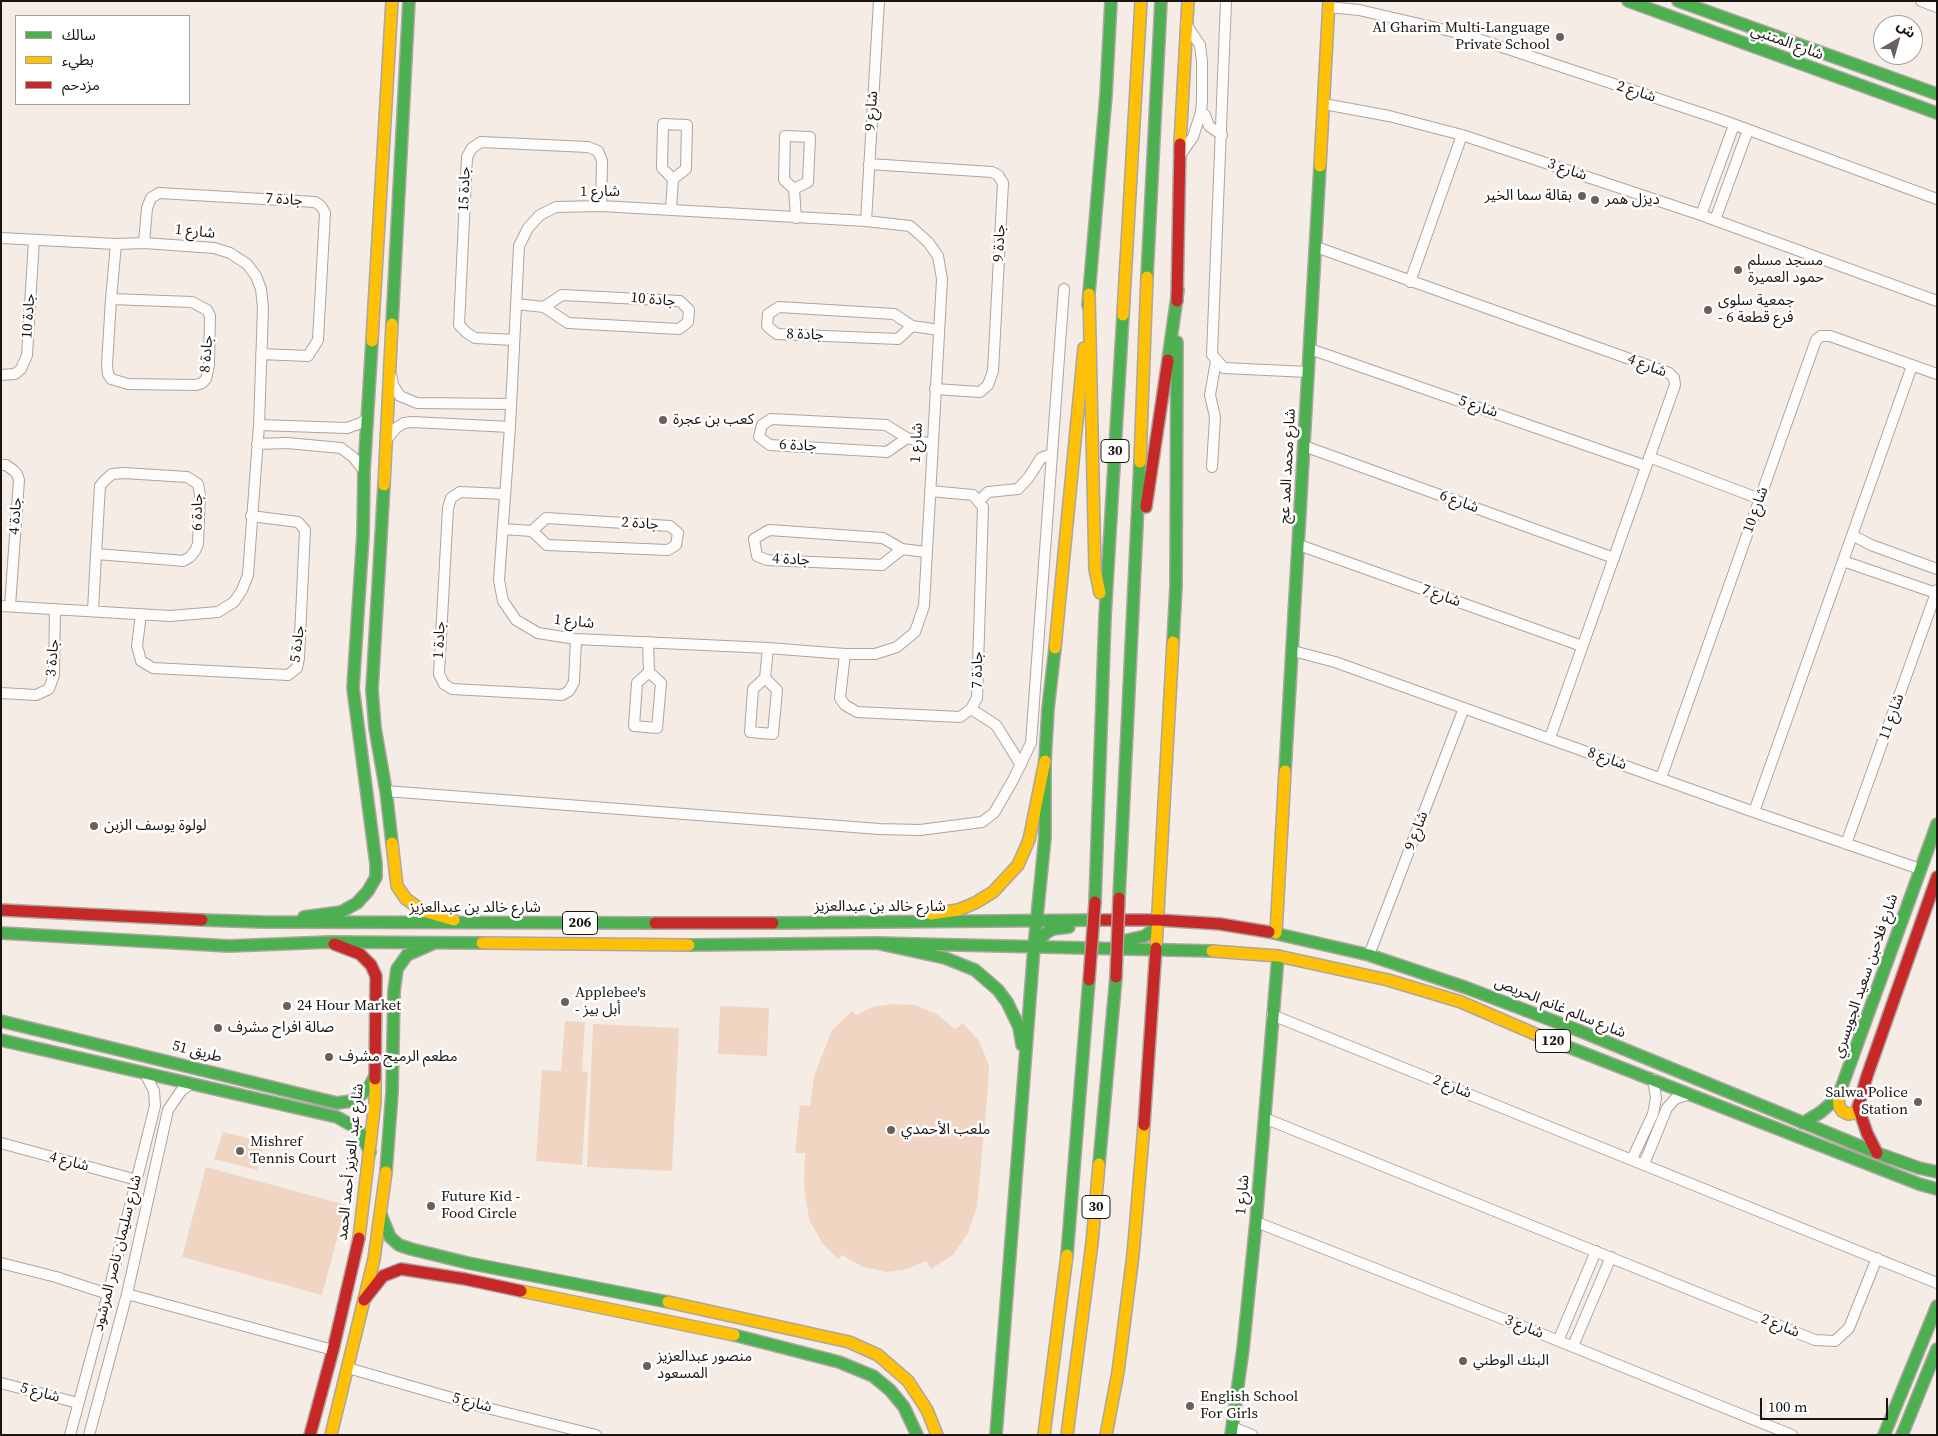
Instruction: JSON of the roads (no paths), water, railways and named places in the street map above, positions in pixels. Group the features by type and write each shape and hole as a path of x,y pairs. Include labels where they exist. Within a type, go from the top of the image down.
{"main road":[{"path":"263,922 341,912 357,903 376,877 376,864 353,688 392,1"},
{"path":"409,1 372,690 375,728 386,791 398,886 406,899 423,911 464,923"},
{"path":"996,1435 1044,836 1048,709 1062,587 1089,294 1106,95 1111,1"},
{"name":"30","path":"1044,1435 1070,1233 1089,980 1094,902 1105,616 1141,1"},
{"name":"30","path":"1067,1435 1092,1243 1116,978 1137,536 1150,195 1161,1"},
{"path":"1106,1435 1118,1372 1133,1255 1147,1094 1158,920 1176,586 1179,158 1188,1"},
{"name":"شارع المتنبي","path":"1628,1 1937,113"},
{"name":"شارع المتنبي","path":"1678,1 1937,94"},
{"name":"شارع محمد المد عج","path":"1276,933 1329,4"},
{"path":"1790,60 1795,50 1802,49 1861,72 1872,71"},
{"path":"378,227 382,232 388,233 398,225"},
{"path":"377,254 386,248 396,254"},
{"path":"1137,536 1149,496 1178,290"},
{"path":"1089,294 1095,569 1105,616"},
{"path":"361,561 363,573 370,578 376,574 380,562"},
{"path":"359,598 366,593 372,594 378,600"},
{"path":"881,922 958,910 993,892 1018,865 1029,840 1045,761"},
{"name":"شارع فلاحبن سعيد الجويسري","path":"1803,1123 1821,1112 1838,1097 1937,824"},
{"path":"376,864 378,871 386,876 390,874 395,865"},
{"path":"1838,1097 1838,1106 1842,1111 1853,1115 1856,1113 1867,1076 1937,877"},
{"name":"شارع خالد بن عبدالعزيز","path":"3,909 263,922 698,923 1158,920"},
{"path":"1083,949 1145,936 1154,929 1158,920"},
{"name":"شارع سالم غانم الحريص","path":"1158,920 1220,924 1276,933 1370,955 1467,988 1876,1152 1919,1168 1937,1172"},
{"path":"1034,947 1040,939 1053,929 1127,921"},
{"path":"698,923 704,925 708,930 709,936 701,945"},
{"name":"206","path":"4,934 229,946 330,942 435,942 701,945 876,943 1083,949 1156,948"},
{"name":"شارع عبد العزيز أحمد الحمد","path":"310,1435 333,1350 361,1230 375,1102 376,976 371,965 360,954 330,942"},
{"path":"331,1435 374,1259 388,1159 397,969 407,956 435,942"},
{"path":"876,943 960,963 988,979 1007,1002 1019,1026 1026,1072"},
{"name":"120","path":"1156,948 1243,952 1278,956 1334,967 1406,985 1461,1002 1541,1036 1919,1184 1937,1189"},
{"name":"شارع 1","path":"1232,1431 1243,1349 1256,1222 1278,956"},
{"path":"375,1004 381,997 385,996 393,1000 394,1005"},
{"path":"1541,1036 1539,1025 1548,1019"},
{"path":"4,1041 6,1022"},
{"name":"طريق 51","path":"6,1022 337,1102 352,1101 360,1096 369,1087 375,1076"},
{"name":"طريق 51","path":"4,1041 337,1117 353,1126 361,1134 370,1152"},
{"path":"300,1108 302,1101 301,1093"},
{"path":"1858,1107 1876,1152"},
{"path":"380,1215 390,1237 399,1245 468,1263 849,1342 878,1355 908,1381 927,1410 938,1435"},
{"path":"465,1279 463,1271 468,1263"},
{"path":"364,1300 383,1276 402,1269 465,1279 748,1338 839,1362 873,1376 890,1390 904,1407 917,1435"},
{"path":"1884,1435 1937,1306"},
{"path":"731,1335 734,1317"},
{"path":"748,1338 752,1321"},
{"path":"1902,1435 1937,1348"}],"street":[{"name":"شارع 9","path":"866,221 879,1"},
{"path":"1226,1 1212,354 1216,361 1224,368 1308,372"},
{"path":"1921,1 1937,6"},
{"name":"شارع 2","path":"1329,4 1463,34 1734,124 1937,199"},
{"path":"1179,158 1193,136 1200,112 1202,62 1200,45 1186,24"},
{"name":"شارع 3","path":"1324,104 1389,116 1462,135 1701,215 1937,301"},
{"path":"1200,112 1205,115 1209,126 1222,135"},
{"path":"672,209 673,179 662,168 663,124 688,125 686,170 673,179"},
{"path":"1701,215 1734,124"},
{"path":"1715,220 1748,130"},
{"path":"1410,282 1462,135"},
{"path":"794,189 808,182 810,137 785,136 784,180 794,189 796,218"},
{"name":"جادة 15","path":"514,340 475,338 466,333 460,325 467,158 472,148 480,142 588,147 598,151 602,161 601,206"},
{"name":"جادة 9","path":"869,164 992,172 998,175 1003,183 993,371 988,385 980,392 935,389"},
{"name":"جادة 7","path":"144,243 147,208 151,198 159,193 168,192 316,202 321,206 325,213 318,340 308,356 261,354"},
{"name":"شارع 1","path":"601,206 866,221 910,226 928,242 938,256 942,280 924,606 915,632 897,647 875,654 845,654 768,648 576,639 538,633 516,620 502,601 499,580 510,427 519,246 528,228 540,215 556,207 601,206"},
{"name":"شارع 1","path":"1,238 116,244 144,243 214,248 230,253 247,264 256,276 262,289 263,308 259,425 248,576 234,602 218,612 170,616 6,606"},
{"name":"جادة 10","path":"1,375 16,374 25,363 34,240"},
{"name":"جادة 8","path":"111,299 192,302 207,310 210,316 209,365 206,379 196,385 128,384 111,379 108,374 107,365 111,299 116,244"},
{"name":"شارع 4","path":"1316,247 1673,376 1675,385 1550,738"},
{"path":"386,791 879,830 920,830 982,822 994,812 1031,743 1064,289"},
{"name":"جادة 10","path":"516,304 544,307 568,324 679,329 688,322 689,310 680,301 562,294 544,307"},
{"name":"جادة 8","path":"912,326 898,339 777,334 767,326 768,314 779,306 894,314 912,326 939,330"},
{"name":"شارع 10","path":"1661,778 1818,338 1824,335 1830,336 1937,374"},
{"name":"شارع 5","path":"1310,349 1760,499"},
{"path":"1212,467 1215,417 1210,395 1216,361"},
{"path":"1754,812 1912,366"},
{"path":"390,373 393,385 400,396 417,403 510,404"},
{"path":"259,425 347,428 361,424 368,418"},
{"name":"جادة 6","path":"907,438 888,452 770,445 759,437 762,425 771,420 886,425 907,438 932,444"},
{"path":"385,441 396,428 404,423 412,422 510,427"},
{"path":"257,444 287,443 341,448 353,456 364,471"},
{"name":"شارع 6","path":"1304,446 1614,558"},
{"path":"930,491 974,495 980,500 988,492 1018,489 1042,458 1052,454"},
{"name":"جادة 4","path":"1,465 6,465 13,470 18,480 6,606"},
{"name":"جادة 6","path":"93,612 96,554 100,486 112,474 188,477 198,484 200,495 198,544 190,557 183,560 173,560 96,554"},
{"name":"جادة 1","path":"504,494 460,492 452,498 448,508 438,674 444,684 452,689 562,696 569,691 574,682 576,639"},
{"name":"جادة 7","path":"845,654 840,698 845,705 857,712 960,717 971,709 977,698 983,507 980,500"},
{"name":"جادة 5","path":"141,614 137,646 141,661 152,668 288,675 297,668 305,530 298,522 251,516"},
{"name":"جادة 2","path":"546,518 670,526 678,533 676,545 668,550 548,545 532,531 546,518"},
{"path":"503,529 532,531"},
{"name":"جادة 4","path":"902,549 882,565 767,560 757,556 754,539 770,530 883,538 902,549 926,552"},
{"path":"1852,535 1871,545 1937,569"},
{"name":"شارع 7","path":"1299,545 1582,646"},
{"path":"1843,560 1936,591"},
{"name":"شارع 11","path":"1846,844 1936,591"},
{"name":"جادة 3","path":"1,693 36,695 48,689 54,675 55,609"},
{"path":"648,642 648,672 638,682 634,726 657,728 661,683 648,672"},
{"path":"764,678 777,690 773,734 750,732 753,689 764,678 768,648"},
{"name":"شارع 8","path":"1293,651 1335,662 1754,812 1920,869"},
{"name":"شارع 9","path":"1370,955 1464,708"},
{"path":"971,709 996,726 1020,765"},
{"name":"شارع 2","path":"1272,1015 1937,1283"},
{"name":"شارع سليمان ناصر المرشود","path":"70,1435 108,1294 155,1106 154,1091 145,1073"},
{"path":"1632,1159 1653,1114 1656,1098 1653,1080"},
{"name":"شارع سليمان ناصر المرشود","path":"89,1435 126,1294 168,1110 181,1091 191,1083"},
{"path":"1644,1164 1667,1108 1675,1099 1690,1094"},
{"path":"155,1106 168,1110"},
{"name":"شارع 2","path":"1264,1118 1815,1340 1835,1342 1849,1328 1877,1258"},
{"name":"شارع 4","path":"1,1143 137,1180"},
{"name":"شارع 3","path":"1256,1222 1573,1346 1792,1435"},
{"path":"1558,1341 1596,1251"},
{"path":"1573,1346 1611,1257"},
{"path":"1,1263 56,1277 108,1294"},
{"path":"126,1294 333,1350"},
{"path":"93,1348 111,1353"},
{"name":"شارع 5","path":"348,1368 596,1435"},
{"name":"شارع 5","path":"1,1383 78,1403"},
{"path":"1232,1431 1252,1435"}],"place":[{"name":"Al Gharim Multi-Language Private School","path":"1560,37"},
{"name":"بقالة سما الخير","path":"1582,196"},
{"name":"ديزل همر","path":"1595,200"},
{"name":"مسجد مسلم حمود العميرة","path":"1738,270"},
{"name":"جمعية سلوى - فرع قطعة 6","path":"1708,310"},
{"name":"كعب بن عجرة","path":"663,420"},
{"name":"لولوة يوسف الزبن","path":"94,826"},
{"name":"Applebee's - أبل بيز","path":"565,1002"},
{"name":"24 Hour Market","path":"287,1006"},
{"name":"صالة افراح مشرف","path":"218,1028"},
{"name":"مطعم الرميح مشرف","path":"329,1057"},
{"name":"Salwa Police Station","path":"1918,1102"},
{"name":"ملعب الأحمدي","path":"891,1130"},
{"name":"Mishref Tennis Court","path":"240,1151"},
{"name":"Future Kid - Food Circle","path":"431,1206"},
{"name":"البنك الوطني","path":"1463,1361"},
{"name":"منصور عبدالعزيز المسعود","path":"647,1366"},
{"name":"English School For Girls","path":"1190,1406"}]}
